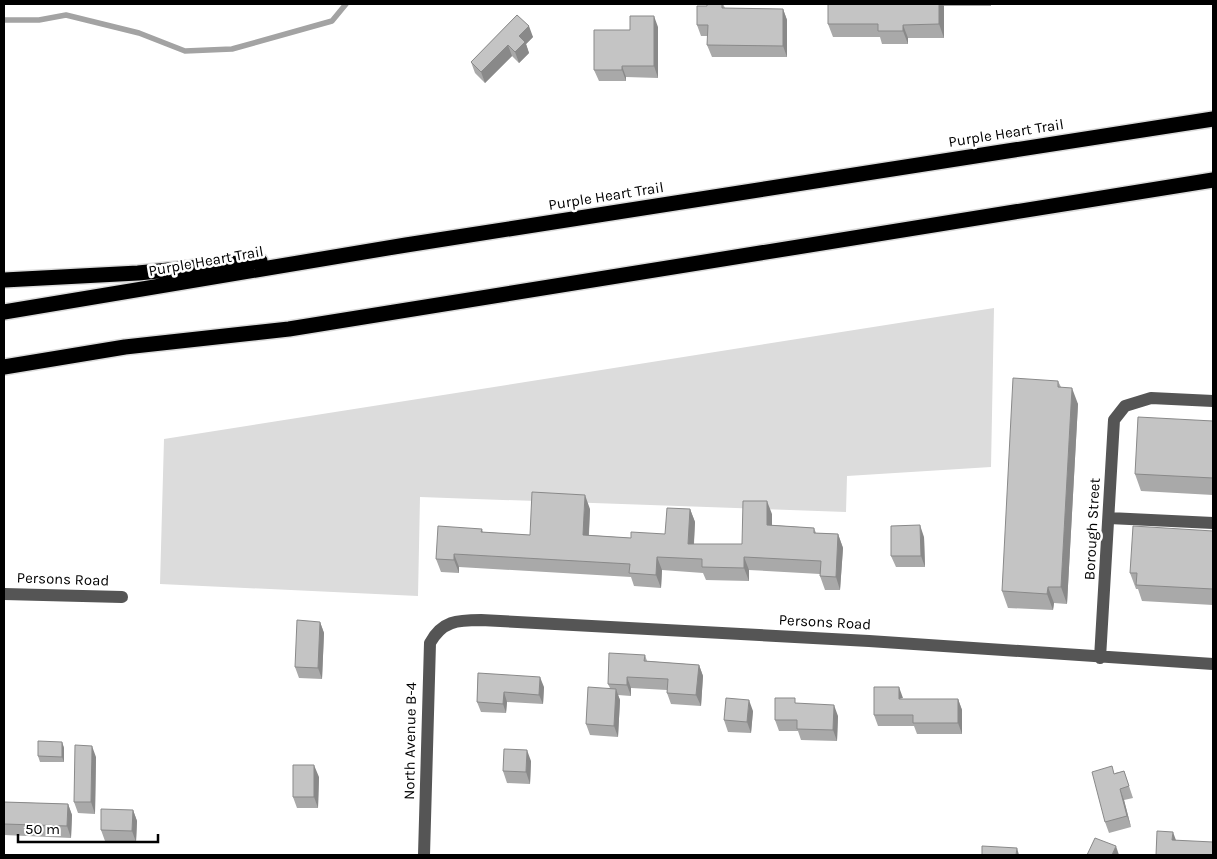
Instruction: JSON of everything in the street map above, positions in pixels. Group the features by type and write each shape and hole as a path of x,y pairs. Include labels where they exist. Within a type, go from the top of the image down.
{"highway":[{"name":"Purple Heart Trail","path":"4,312 406,245 1213,119"},
{"path":"4,367 125,348 289,330 1213,180"},
{"path":"4,280 138,273 406,245"},
{"path":"4,377 125,348"}],"street":[{"name":"Borough Street","path":"1100,658 1114,420 1125,406 1151,398 1213,401"},
{"path":"1109,518 1213,523"},
{"name":"Persons Road","path":"4,594 122,597"},
{"name":"Persons Road","path":"437,630 450,623 481,620 869,641 1100,658 1213,664"},
{"name":"North Avenue B-4","path":"424,855 428,661 430,643 437,630"}],"shaded area":[{"path":"994,308 991,467 847,476 846,512 420,497 418,596 160,584 164,439"}],"building":[{"path":"707,4 722,4 722,8 783,9 783,46 707,45 708,25 697,25 697,6 707,6"},
{"path":"828,4 939,4 939,24 903,25 903,31 878,31 878,24 828,24"},
{"path":"517,15 529,26 519,36 525,42 515,52 508,45 481,72 471,62"},
{"path":"630,16 654,16 654,66 622,66 622,70 594,70 594,30 630,30"},
{"path":"1013,378 1058,381 1058,387 1072,388 1061,587 1048,587 1047,594 1002,591"},
{"path":"1138,417 1213,421 1213,478 1135,474"},
{"path":"532,492 585,495 583,535 631,538 631,532 665,534 667,508 690,509 688,544 742,544 743,501 767,501 767,525 814,528 814,533 838,534 836,577 820,576 821,561 744,557 744,568 702,567 702,559 657,557 656,575 629,573 630,564 454,554 454,560 436,559 438,526 482,529 481,532 530,535"},
{"path":"920,525 921,556 891,556 891,526"},
{"path":"1133,526 1213,531 1213,589 1136,585 1137,573 1130,573"},
{"path":"297,620 320,622 318,668 295,667"},
{"path":"609,653 645,655 644,661 699,665 696,695 667,693 668,679 627,677 627,685 608,684"},
{"path":"478,673 540,677 539,695 504,692 503,704 477,702"},
{"path":"588,687 616,689 614,726 586,724"},
{"path":"874,687 899,687 899,699 958,699 958,723 913,723 913,715 874,715"},
{"path":"726,698 749,700 747,722 724,720"},
{"path":"775,698 795,698 795,703 834,705 833,730 797,729 797,720 775,720"},
{"path":"38,741 62,742 62,757 38,756"},
{"path":"75,745 92,746 91,802 74,802"},
{"path":"504,749 527,750 526,772 503,771"},
{"path":"293,765 314,765 314,797 293,797"},
{"path":"1112,766 1114,774 1124,771 1129,786 1120,789 1127,816 1105,822 1092,772"},
{"path":"4,802 68,804 67,826 4,824"},
{"path":"101,809 133,810 132,831 101,830"},
{"path":"1157,831 1173,832 1172,840 1213,842 1213,855 1156,855"},
{"path":"1095,838 1116,846 1112,855 1087,855"},
{"path":"982,846 1017,848 1016,855 982,855"}],"waterway":[{"path":"4,20 39,20 66,15 139,33 185,51 232,49 332,21 346,4"}]}
